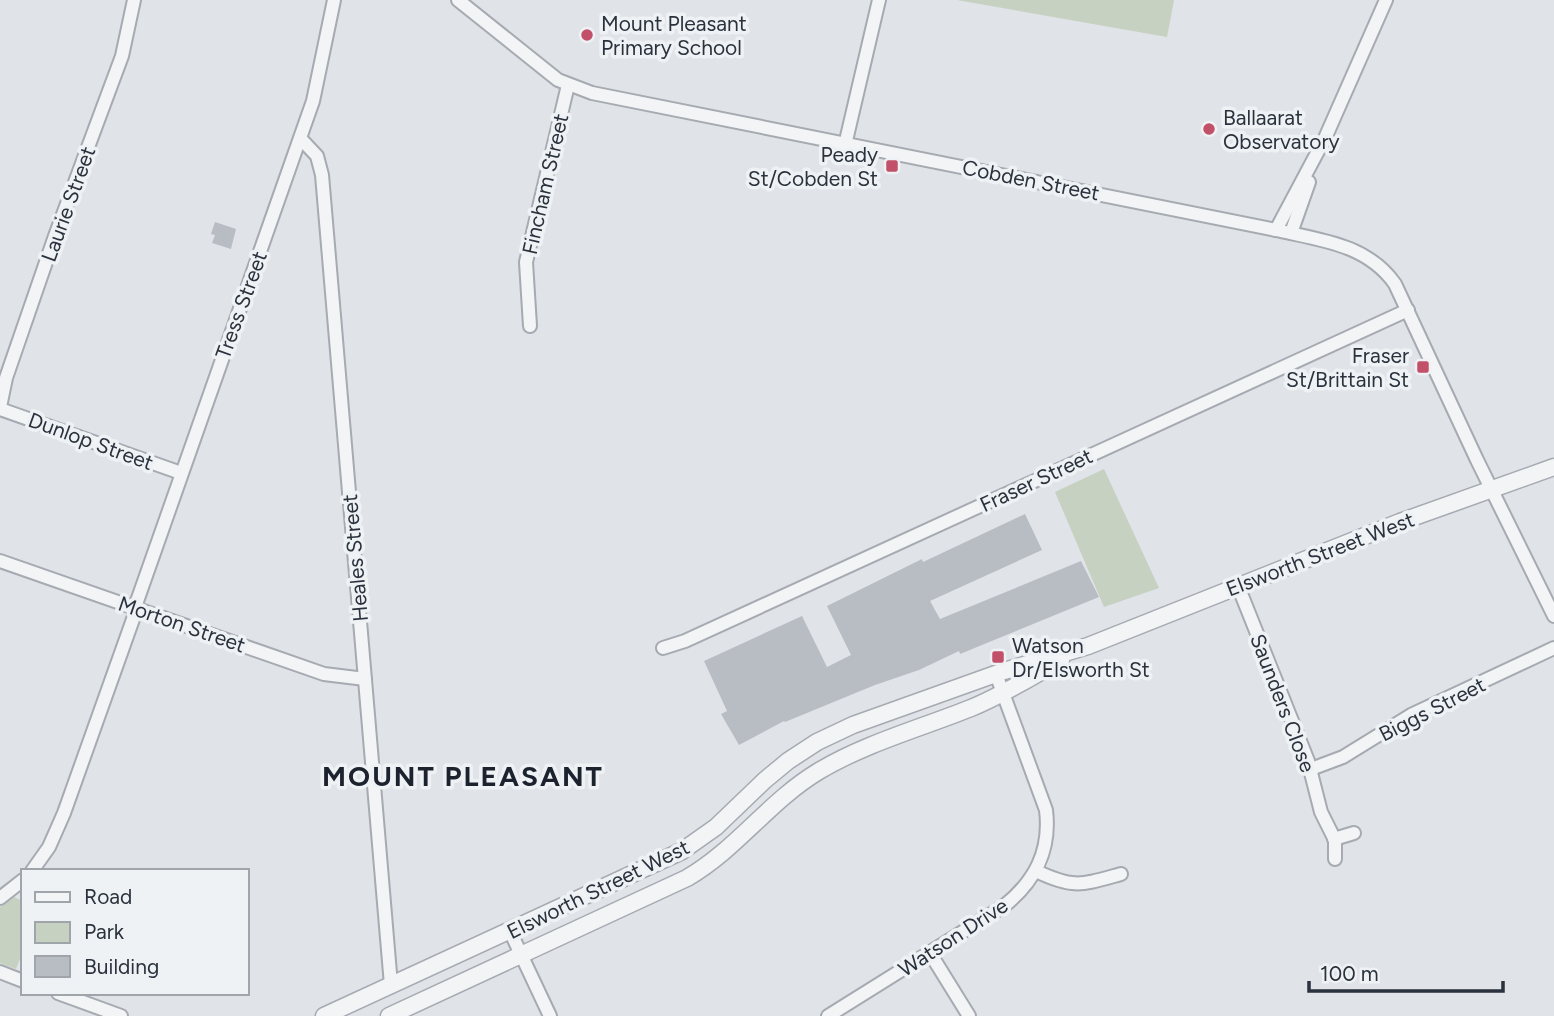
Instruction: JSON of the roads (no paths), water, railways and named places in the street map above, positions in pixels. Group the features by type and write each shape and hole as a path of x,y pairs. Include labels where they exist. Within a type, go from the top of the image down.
{"street":[{"name":"Laurie Street","path":"0,408 4,385 55,236 122,56 134,0"},
{"name":"Tress Street","path":"33,869 49,847 61,821 181,473 301,139 318,84 334,0"},
{"name":"Cobden Street","path":"458,0 548,72 568,85 603,96 845,145 992,171 1291,233 1348,246 1368,257 1389,276 1408,310 1554,616"},
{"path":"845,145 878,0"},
{"path":"1291,233 1326,136 1386,0"},
{"name":"Fincham Street","path":"530,326 526,262 568,85"},
{"path":"1276,230 1326,136"},
{"name":"Heales Street","path":"301,139 317,156 322,175 391,985"},
{"name":"Fraser Street","path":"663,648 685,641 1408,310"},
{"name":"Dunlop Street","path":"0,408 181,473"},
{"name":"Elsworth Street West","path":"324,1016 682,852 716,827 775,771 817,742 877,715 1088,646 1389,526 1554,467"},
{"name":"Morton Street","path":"0,561 324,674 365,679"},
{"name":"Saunders Close","path":"1238,586 1311,769 1321,812 1335,839 1335,859"},
{"name":"Elsworth Street West","path":"389,1016 678,883 733,846 781,799 830,765 1003,693 1088,646"},
{"name":"Biggs Street","path":"1311,769 1343,757 1411,715 1554,648"},
{"name":"Watson Drive","path":"828,1016 1004,906 1026,886 1036,871 1045,848 1046,810 996,674"},
{"path":"1335,839 1354,833"},
{"path":"1036,871 1074,885 1121,874"},
{"path":"0,898 21,882"},
{"path":"510,931 550,1016"},
{"path":"930,953 969,1016"},
{"path":"0,972 21,980"},
{"path":"63,995 121,1016"}],"place":[{"name":"Mount Pleasant Primary School","path":"587,35"},
{"name":"Ballaarat Observatory","path":"1209,129"},
{"name":"Peady St/Cobden St","path":"892,166"},
{"name":"Fraser St/Brittain St","path":"1423,367"},
{"name":"Watson Dr/Elsworth St","path":"998,657"}],"district":[{"name":"MOUNT PLEASANT","path":"463,776"}]}
